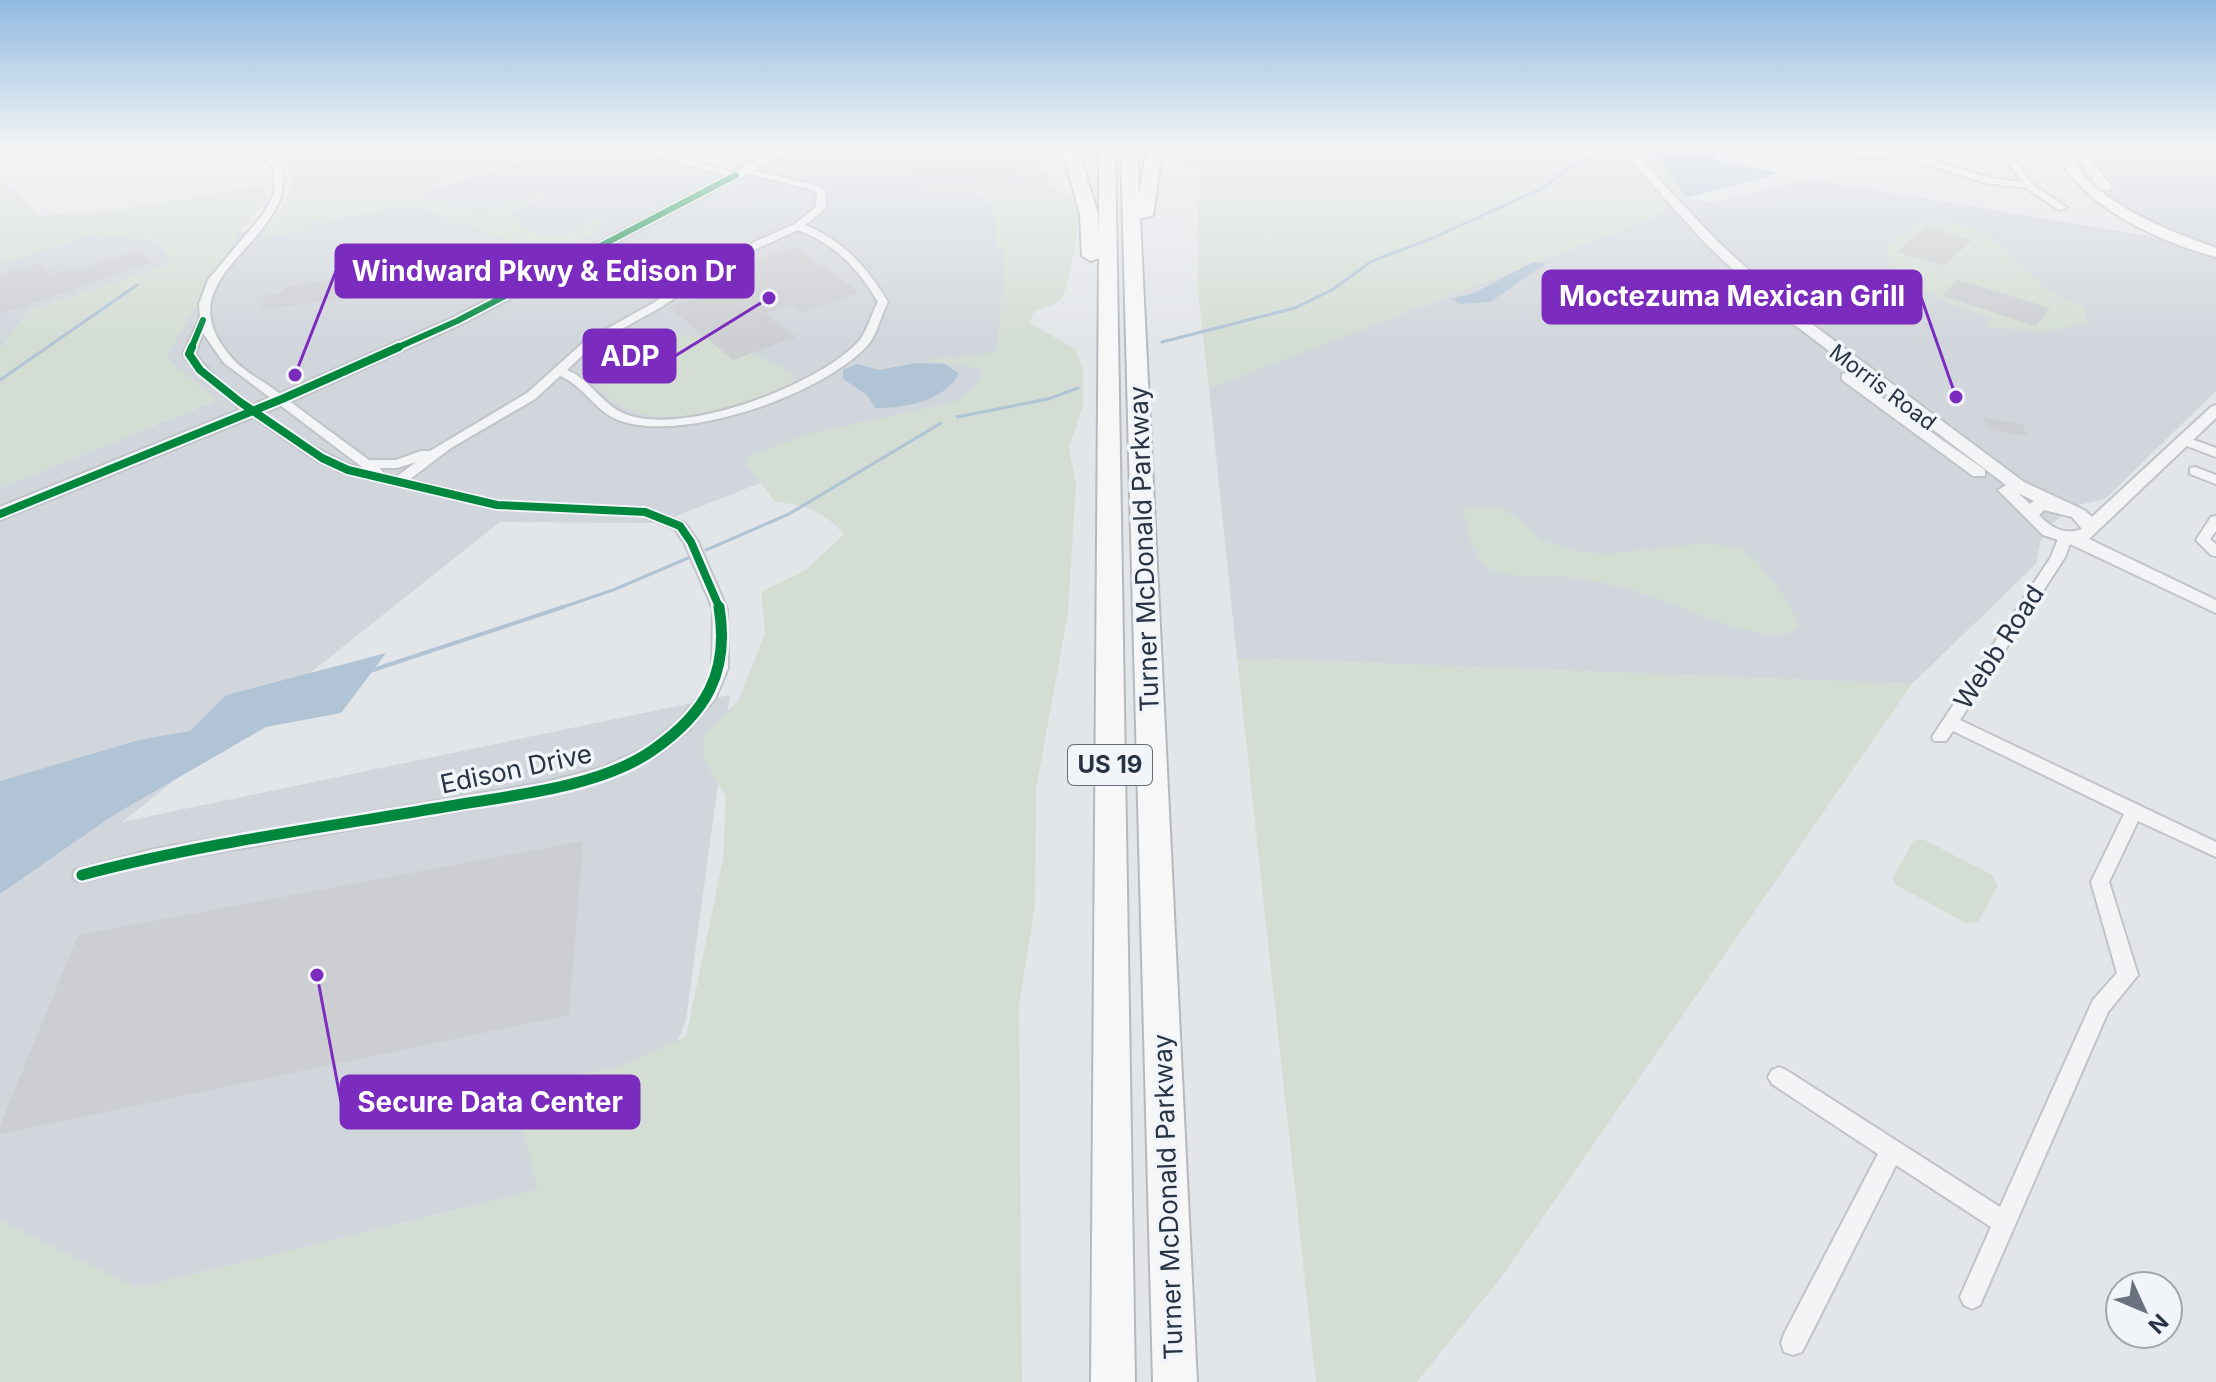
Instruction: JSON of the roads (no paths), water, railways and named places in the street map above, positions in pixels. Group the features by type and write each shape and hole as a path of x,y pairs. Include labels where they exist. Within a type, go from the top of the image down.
{"highway":[{"path":"1089,212 1093,339 1108,415"},
{"name":"Turner McDonald Parkway","path":"1107,212 1113,1382"},
{"name":"Turner McDonald Parkway","path":"1132,212 1175,1382"},
{"path":"1135,263 1144,212"}],"main road":[{"path":"0,500 247,406 457,321 657,212"},
{"path":"2130,212 2216,253"},
{"path":"2143,212 2216,245"},
{"path":"0,514 247,406"}],"street":[{"path":"265,212 217,275 208,292 203,320 189,354 200,370 322,458 348,470 397,483"},
{"path":"363,464 397,464 446,445 510,409 589,343 659,304 723,260 798,226 816,212"},
{"name":"Morris Road","path":"1670,212 1704,254 1774,320 1945,452 2017,497 2044,529"},
{"name":"Morris Road","path":"1681,212 1793,318 2032,495 2073,511"},
{"path":"559,371 585,382 606,408 623,418 649,423 701,421 811,380 866,340 883,302 867,274 844,248 798,226"},
{"path":"203,320 214,346 363,464 397,483"},
{"path":"540,387 585,382"},
{"path":"2068,537 2085,536 2112,506 2216,410"},
{"path":"2183,440 2216,453"},
{"path":"397,483 446,445"},
{"path":"2195,471 2216,480"},
{"name":"Edison Drive","path":"82,875 154,856 542,790 606,773 651,752 682,727 709,695 720,668 720,609 691,542 680,526 645,512 497,505 397,483"},
{"path":"2030,514 2039,505 2055,505"},
{"path":"2073,511 2112,506"},
{"path":"2073,511 2105,545 2216,607"},
{"path":"2216,520 2203,540 2216,552"},
{"path":"2044,529 2187,592"},
{"name":"Webb Road","path":"2044,529 2058,557"},
{"name":"Webb Road","path":"2068,537 2058,557 1944,729 2134,811"},
{"path":"1972,1297 2100,1006 2128,975 2100,882 2134,811 2216,850"},
{"path":"1779,1077 2005,1223"},
{"path":"1793,1343 1892,1150"}],"water":[{"path":"1531,263 1545,264 1490,302 1461,304 1451,299 1474,293"},
{"path":"916,363 945,364 959,374 952,384 933,397 910,405 886,408 875,408 867,395 843,379 843,370 857,364 879,370"},
{"path":"386,653 341,713 266,727 112,816 0,894 0,781 139,740 190,731 226,695"}],"waterway":[{"path":"1162,342 1295,308 1332,290 1372,261 1489,212"},
{"path":"0,380 137,285"},
{"path":"957,417 1048,399 1078,388"},
{"path":"706,550 789,514 941,423"},
{"path":"558,609 613,590 688,558"},
{"path":"558,609 563,607"},
{"path":"370,671 558,609"}],"place":[{"name":"ADP","path":"769,298"},
{"name":"Windward Pkwy & Edison Dr","path":"295,375"},
{"name":"Moctezuma Mexican Grill","path":"1956,397"},
{"name":"Secure Data Center","path":"317,975"}]}
